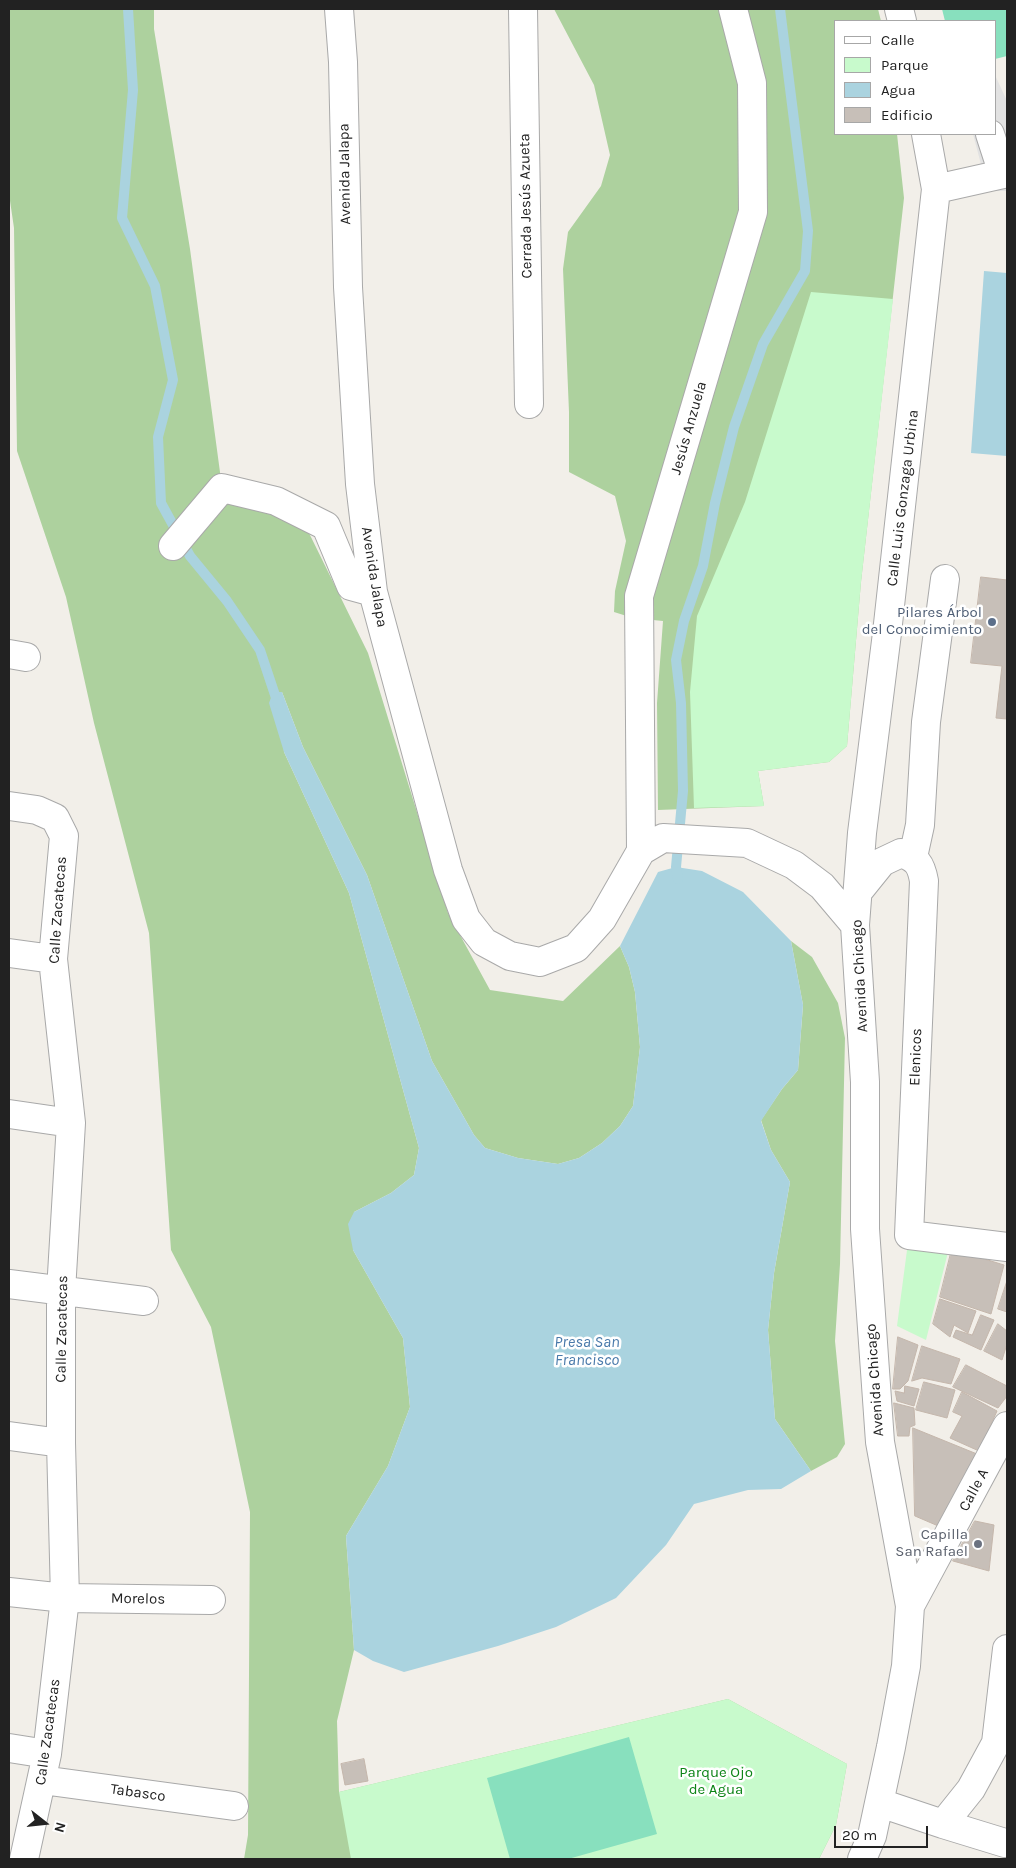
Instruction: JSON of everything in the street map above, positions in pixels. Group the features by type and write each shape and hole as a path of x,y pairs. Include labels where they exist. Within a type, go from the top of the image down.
{"street":[{"name":"Avenida Jalapa","path":"339,9 348,297 360,484 373,592 448,870 466,919 484,942 510,956 540,962 576,948 602,919 652,844"},
{"name":"Cerrada Jesús Azueta","path":"523,9 529,404"},
{"name":"Jesús Anzuela","path":"652,844 639,596 752,212 752,83 732,9"},
{"name":"Calle Luis Gonzaga Urbina","path":"857,893 862,833 898,544 936,189 926,135"},
{"path":"936,189 1005,173 990,135"},
{"path":"173,546 222,488 276,500 326,526 351,586 373,592"},
{"path":"857,893 882,862 901,853 913,857 920,824 926,722 945,579"},
{"name":"Calle Zacatecas","path":"9,806 37,810 55,818 64,836 53,959 71,1124 61,1292 61,1443 66,1598 44,1767 24,1859"},
{"path":"652,844 747,843 794,865 822,886 855,925"},
{"name":"Elenicos","path":"913,857 921,866 924,880 909,1234 1007,1247"},
{"name":"Avenida Chicago","path":"857,893 855,925 865,1082 865,1229 880,1442 910,1606 906,1666 880,1802 872,1836 862,1859"},
{"path":"9,953 53,959"},
{"path":"9,1114 71,1124"},
{"path":"9,1284 144,1301"},
{"name":"Calle A","path":"910,1606 1007,1426"},
{"path":"9,1436 61,1443"},
{"name":"Morelos","path":"9,1592 66,1598 211,1600"},
{"path":"943,1824 971,1789 996,1743 1007,1649"},
{"name":"Tabasco","path":"9,1748 44,1767 234,1806"},
{"path":"880,1802 1004,1843"}],"green space":[{"path":"9,9 154,9 154,29 190,249 222,487 309,533 368,653 448,913 490,990 563,1001 620,946 629,967 635,992 640,1047 633,1106 620,1126 602,1143 579,1158 558,1164 518,1158 485,1148 474,1135 432,1061 367,875 303,747 282,692 284,752 349,893 419,1148 414,1175 391,1193 354,1212 353,1250 403,1338 410,1407 388,1466 346,1536 354,1650 337,1721 339,1792 728,1699 847,1764 836,1825 819,1859 244,1859 248,1835 250,1512 211,1327 171,1250 149,933 94,723 66,597 17,451 14,228 9,194"},
{"path":"554,9 878,9 881,20 834,20 834,135 897,135 904,198 861,582 847,746 829,762 758,771 764,806 658,810 657,703 663,621 633,618 614,612 615,591 626,541 615,496 569,472 569,412 563,269 568,232 601,186 610,155 594,85"},
{"path":"942,9 1007,9 1007,56 996,59 996,20 945,20"},
{"path":"811,292 893,299 861,582 847,746 829,762 758,771 764,806 694,808 690,692 697,616 745,502"},
{"path":"791,941 812,957 838,1003 845,1038 840,1264 835,1341 845,1444 837,1457 811,1471 775,1419 768,1330 774,1273 790,1182 771,1150 761,1120 782,1089 798,1070 803,1005"},
{"path":"909,1235 951,1240 926,1340 897,1326"},
{"name":"Parque Ojo de Agua","path":"728,1699 847,1764 836,1825 819,1859 351,1859 339,1792"},
{"path":"629,1737 657,1834 568,1859 510,1859 487,1778"}],"shaded area":[{"path":"996,77 1007,101 1007,191 988,191 973,135 996,135"}],"water":[{"path":"984,271 1007,273 1007,456 971,453"},
{"name":"Presa San Francisco","path":"273,692 282,692 303,747 367,875 432,1061 474,1135 485,1148 518,1158 558,1164 579,1158 602,1143 620,1126 633,1106 640,1047 635,992 629,967 620,946 658,872 676,867 702,871 743,892 791,941 803,1005 798,1070 782,1089 761,1121 771,1150 790,1182 774,1273 768,1330 775,1419 811,1471 781,1489 748,1490 694,1504 666,1545 616,1598 556,1627 498,1646 404,1672 373,1661 354,1650 346,1536 388,1466 410,1407 403,1338 353,1250 348,1224 354,1212 391,1193 414,1175 419,1148 349,893 284,752 269,703"}],"building":[{"name":"Pilares Árbol del Conocimiento","path":"981,577 1007,580 1007,719 996,718 1002,666 971,663"},
{"path":"952,1249 1004,1265 991,1314 940,1297"},
{"path":"1007,1281 1007,1312 998,1309"},
{"path":"940,1299 976,1311 968,1333 954,1325 950,1337 933,1324"},
{"path":"981,1315 994,1320 981,1350 953,1337 956,1330 972,1335"},
{"path":"998,1324 1007,1331 1007,1344 1002,1360 984,1351"},
{"path":"898,1337 918,1345 908,1381 900,1389 893,1389"},
{"path":"922,1346 960,1359 951,1384 922,1378 912,1381"},
{"path":"966,1365 1007,1386 1007,1396 998,1408 953,1387"},
{"path":"924,1382 955,1390 947,1418 916,1410"},
{"path":"905,1386 919,1389 914,1406 897,1401 895,1391 904,1393"},
{"path":"962,1392 997,1411 979,1451 950,1438 962,1416 953,1412"},
{"path":"894,1403 914,1408 915,1425 910,1427 909,1436 898,1436"},
{"path":"913,1428 977,1454 943,1528 915,1516"},
{"path":"975,1521 994,1525 989,1571 953,1561"},
{"path":"364,1759 368,1781 345,1785 341,1764"}],"waterway":[{"path":"128,9 133,90 122,218 155,286 173,380 158,437 161,503 190,556 227,601 260,650 278,704"},
{"path":"678,879 676,867 683,791 681,703 676,660 684,621 703,566 715,503 734,427 763,344 805,271 808,231 780,9"}],"place":[{"name":"Pilares Árbol del Conocimiento","path":"992,622"},
{"name":"Capilla San Rafael","path":"978,1544"}]}
